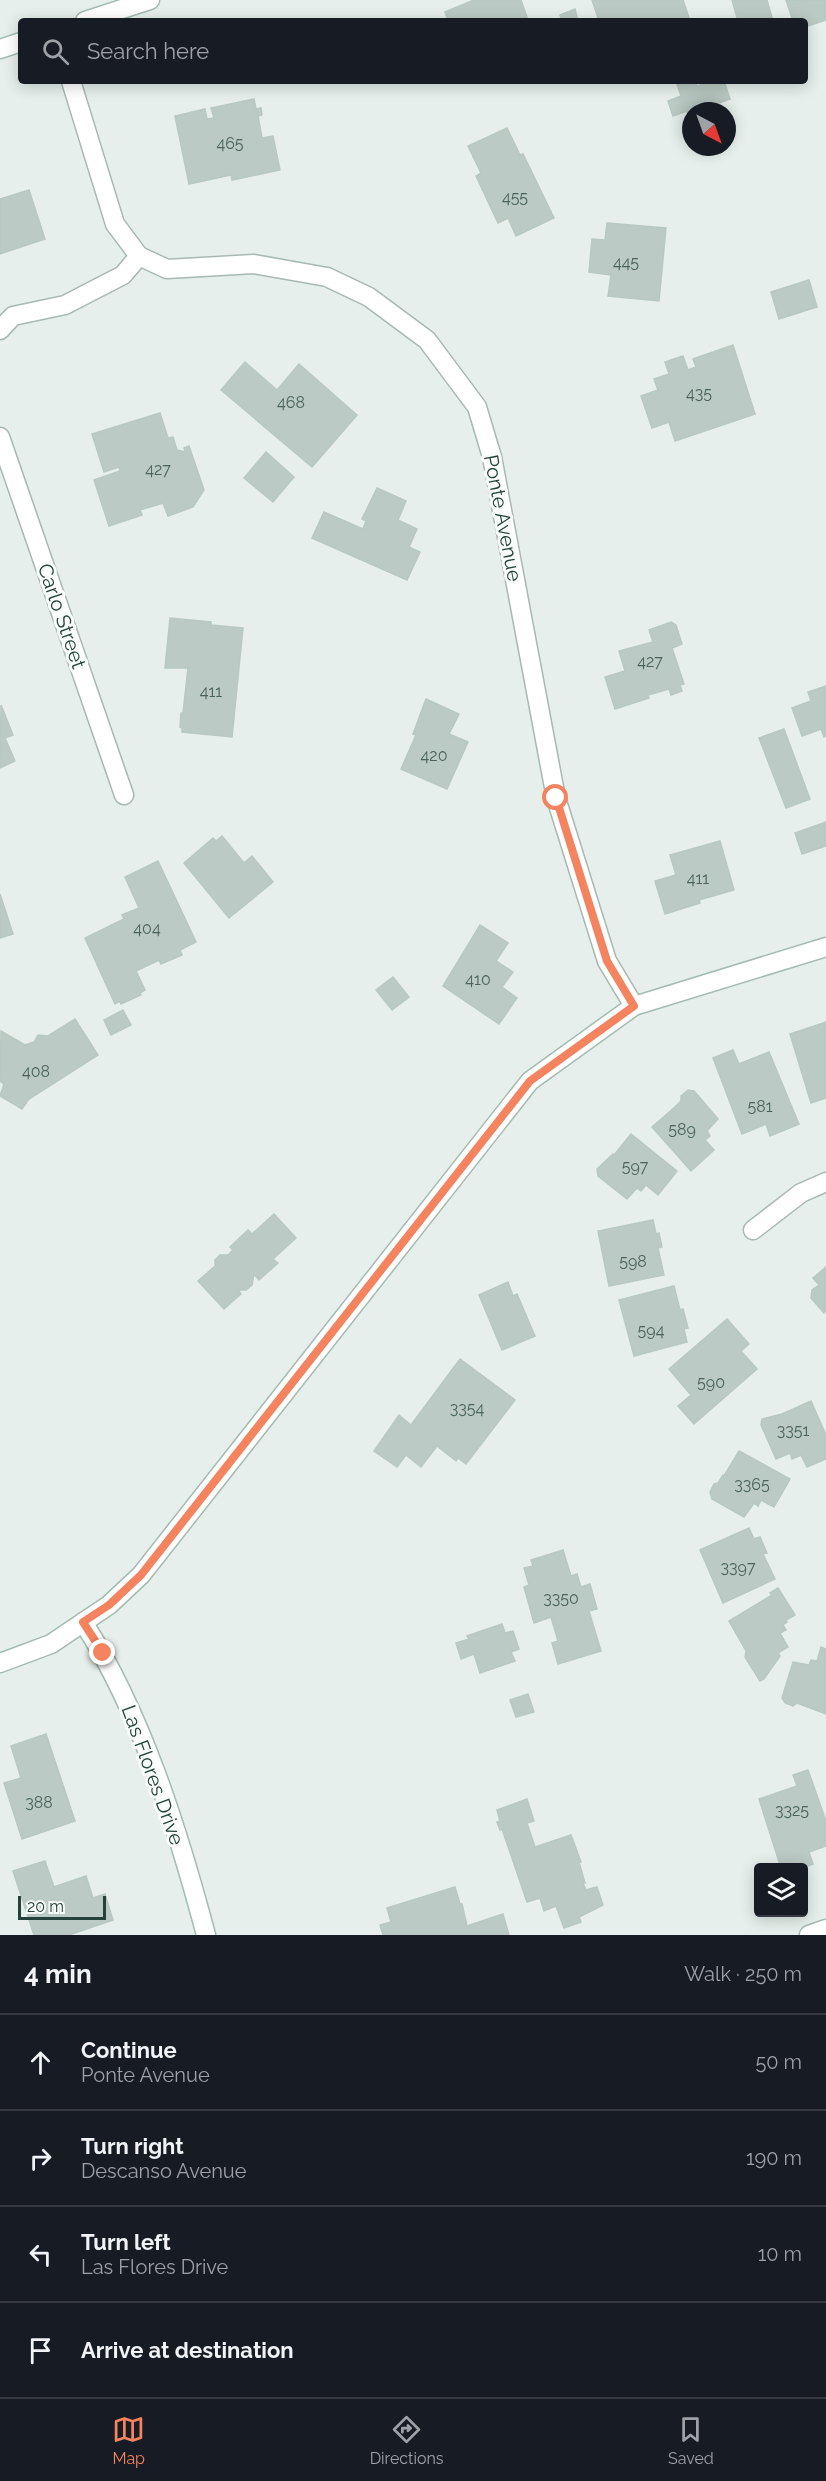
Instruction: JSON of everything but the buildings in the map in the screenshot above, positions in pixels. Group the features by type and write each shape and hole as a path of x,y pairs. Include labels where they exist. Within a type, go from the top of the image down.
{"street":[{"path":"94,18 150,0"},
{"path":"0,49 18,43"},
{"name":"Ponte Avenue","path":"72,84 116,224 139,256 167,269 254,264 327,277 369,297 427,340 477,407 492,457 556,798 607,961 634,1006"},
{"path":"0,330 13,316 65,305 123,275 139,256"},
{"name":"Carlo Street","path":"0,436 124,795"},
{"path":"0,1663 51,1644 109,1605 141,1575 530,1081 634,1006 826,947"},
{"path":"753,1230 801,1193 826,1182"},
{"name":"Las Flores Drive","path":"83,1622 103,1653 129,1706 192,1880 206,1935"},
{"path":"809,1935 826,1929"}],"route":[{"path":"103,1653 83,1622 109,1605 141,1575 530,1081 634,1006 607,961 556,798"}]}
